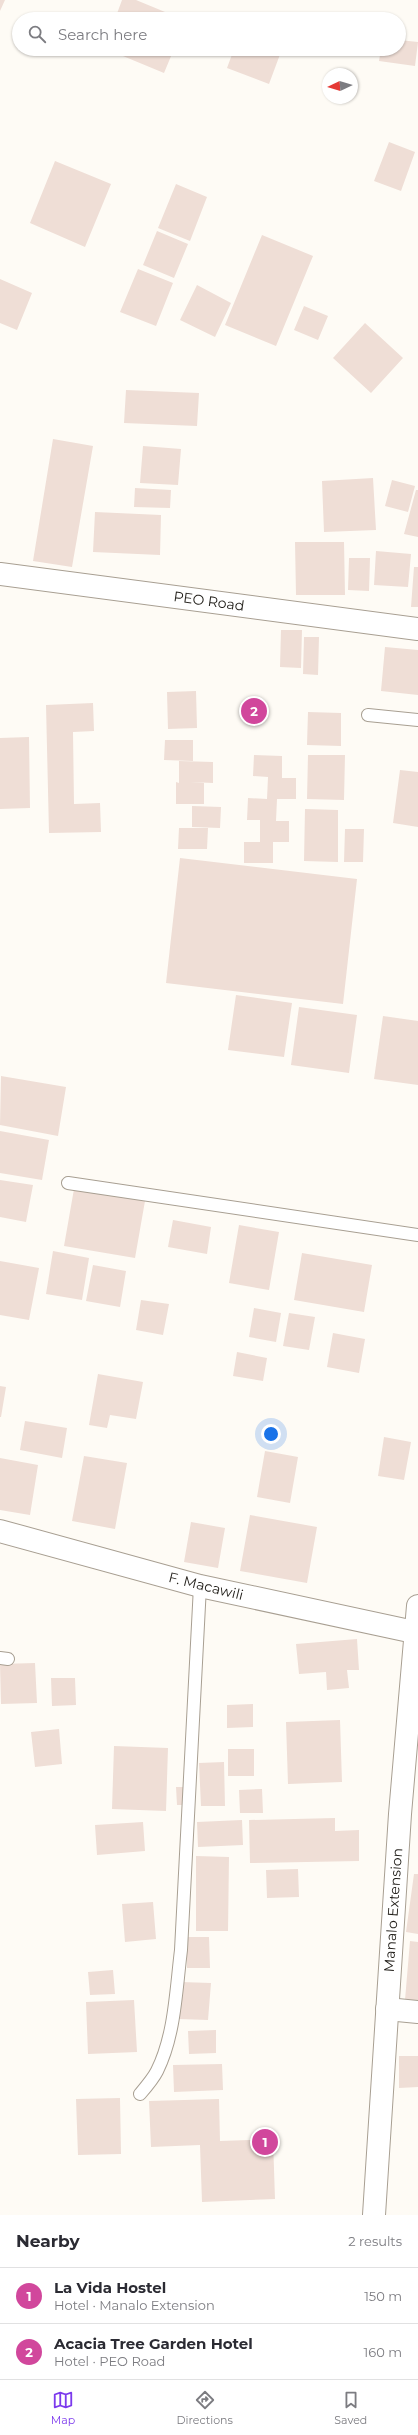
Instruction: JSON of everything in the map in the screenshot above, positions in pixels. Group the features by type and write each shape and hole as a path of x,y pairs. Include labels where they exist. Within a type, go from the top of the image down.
{"street":[{"name":"PEO Road","path":"0,574 418,629"},
{"name":"F. Macawili","path":"0,1531 200,1586 414,1632"},
{"name":"Manalo Extension","path":"374,2215 386,2009 414,1632 418,1606"},
{"path":"386,2009 418,2012"}],"lane":[{"path":"368,715 418,720"},
{"path":"68,1183 418,1235"},
{"path":"140,2094 156,2073 167,2047 181,1950 200,1586"}],"building":[{"path":"0,0 5,0 0,11"},
{"path":"122,0 136,0 165,12 118,12"},
{"path":"406,41 418,42 415,66 379,61 380,56 406,56"},
{"path":"123,56 171,56 164,73"},
{"path":"231,56 279,56 269,84 227,68"},
{"path":"389,142 415,152 401,191 374,181"},
{"path":"55,161 111,184 85,247 30,223"},
{"path":"176,184 207,197 190,241 158,228"},
{"path":"157,231 188,244 174,278 143,265"},
{"path":"262,235 313,256 276,346 225,325"},
{"path":"138,269 173,283 156,326 120,312"},
{"path":"0,279 32,293 17,330 0,323"},
{"path":"197,285 231,303 215,337 180,320"},
{"path":"304,306 328,316 318,340 294,330"},
{"path":"365,323 403,358 371,393 333,358"},
{"path":"126,390 199,393 197,426 124,423"},
{"path":"53,439 93,446 72,567 33,561"},
{"path":"143,446 181,449 178,485 140,483"},
{"path":"373,478 376,530 324,532 322,481"},
{"path":"392,480 415,486 408,512 385,506"},
{"path":"135,488 171,490 170,508 134,507"},
{"path":"416,490 418,490 418,537 404,534"},
{"path":"95,512 161,515 160,555 93,552"},
{"path":"295,542 344,542 345,595 296,595"},
{"path":"376,551 411,554 408,587 374,585"},
{"path":"349,558 370,558 369,591 348,590"},
{"path":"414,567 418,567 418,607 411,607"},
{"path":"281,630 302,630 301,668 280,667"},
{"path":"304,637 319,637 318,675 303,674"},
{"path":"385,647 418,650 418,695 381,691"},
{"path":"196,691 197,728 168,729 167,692"},
{"path":"93,703 94,731 73,732 74,804 100,803 101,832 49,833 46,705"},
{"path":"308,712 341,713 341,746 307,745"},
{"path":"29,737 30,808 0,809 0,738"},
{"path":"165,740 193,740 193,761 164,760"},
{"path":"254,755 282,756 282,778 296,778 296,799 277,799 276,821 289,821 289,842 273,842 273,863 244,863 244,842 260,842 260,820 247,820 248,798 267,799 268,777 253,776"},
{"path":"308,755 345,755 344,800 307,799"},
{"path":"179,761 213,762 213,783 190,782 204,783 204,804 176,804 176,782 179,783"},
{"path":"400,770 418,772 418,827 393,823"},
{"path":"192,806 221,807 220,828 192,827"},
{"path":"305,809 338,810 338,862 304,861"},
{"path":"179,828 208,828 207,849 178,849"},
{"path":"345,829 364,829 363,862 344,862"},
{"path":"180,858 357,879 343,1004 166,983"},
{"path":"236,995 292,1003 284,1057 228,1050"},
{"path":"299,1007 357,1015 349,1073 291,1065"},
{"path":"383,1016 418,1021 418,1085 374,1079"},
{"path":"1,1076 66,1087 58,1136 0,1125"},
{"path":"0,1131 49,1140 42,1180 0,1173"},
{"path":"0,1180 33,1185 26,1222 0,1217"},
{"path":"74,1189 145,1201 135,1258 64,1246"},
{"path":"173,1220 211,1227 207,1254 168,1247"},
{"path":"239,1225 279,1232 269,1290 229,1283"},
{"path":"53,1251 89,1258 82,1300 46,1294"},
{"path":"302,1253 372,1265 364,1312 294,1300"},
{"path":"0,1261 39,1268 29,1320 0,1315"},
{"path":"93,1265 126,1271 120,1307 86,1301"},
{"path":"141,1300 169,1304 163,1335 136,1330"},
{"path":"254,1308 281,1313 276,1342 249,1337"},
{"path":"289,1313 315,1317 309,1350 283,1346"},
{"path":"333,1333 365,1339 359,1373 327,1367"},
{"path":"237,1352 267,1358 263,1381 233,1376"},
{"path":"98,1374 143,1382 136,1419 110,1415 107,1428 89,1425"},
{"path":"0,1386 6,1387 1,1417 0,1417"},
{"path":"25,1421 67,1428 62,1458 20,1450"},
{"path":"384,1437 411,1442 404,1480 378,1476"},
{"path":"265,1451 298,1457 290,1503 257,1497"},
{"path":"84,1456 127,1463 115,1529 72,1521"},
{"path":"0,1458 38,1465 30,1515 0,1510"},
{"path":"250,1515 317,1527 307,1583 240,1571"},
{"path":"191,1522 225,1528 218,1568 184,1562"},
{"path":"357,1639 359,1670 347,1670 349,1688 327,1690 326,1672 299,1674 296,1644"},
{"path":"35,1663 37,1703 1,1704 0,1664"},
{"path":"51,1678 75,1678 76,1705 52,1706"},
{"path":"253,1704 253,1727 227,1728 227,1705"},
{"path":"340,1720 342,1782 288,1784 286,1722"},
{"path":"59,1729 62,1764 35,1767 31,1732"},
{"path":"114,1746 168,1748 166,1811 112,1809"},
{"path":"228,1749 254,1749 254,1776 228,1776"},
{"path":"224,1762 225,1806 201,1806 199,1763"},
{"path":"176,1787 186,1787 186,1805 177,1805"},
{"path":"262,1789 263,1813 240,1813 239,1790"},
{"path":"335,1818 335,1831 359,1830 359,1861 250,1863 249,1820"},
{"path":"242,1820 243,1845 198,1847 197,1822"},
{"path":"143,1822 145,1851 97,1855 95,1825"},
{"path":"196,1856 229,1857 228,1931 196,1931"},
{"path":"298,1869 299,1897 267,1898 266,1870"},
{"path":"414,1874 418,1874 418,1934 406,1932"},
{"path":"153,1902 156,1939 125,1942 122,1904"},
{"path":"187,1937 209,1937 210,1968 187,1968"},
{"path":"410,1941 418,1942 418,2001 405,2000"},
{"path":"113,1970 115,1994 90,1995 88,1972"},
{"path":"181,1982 211,1983 208,2020 179,2019"},
{"path":"134,2000 137,2052 88,2054 86,2002"},
{"path":"216,2030 216,2053 189,2054 188,2031"},
{"path":"399,2056 418,2056 418,2087 399,2088"},
{"path":"222,2064 223,2090 174,2092 173,2065"},
{"path":"120,2098 121,2154 78,2155 76,2099"},
{"path":"219,2099 220,2141 273,2139 275,2199 202,2202 200,2145 151,2147 149,2101"}],"place":[{"name":"Acacia Tree Garden Hotel","path":"254,711"},
{"name":"La Vida Hostel","path":"265,2142"}]}
